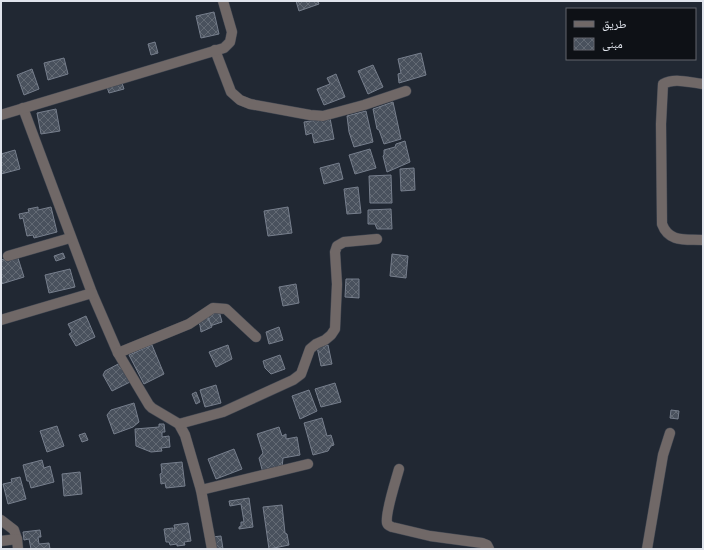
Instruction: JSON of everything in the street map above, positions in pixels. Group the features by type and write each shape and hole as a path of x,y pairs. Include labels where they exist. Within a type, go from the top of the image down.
{"street":[{"path":"1,115 224,48 230,42 232,32 224,1"},
{"path":"216,50 231,92 240,100 270,108 323,116 364,105 406,91"},
{"path":"703,84 675,80 668,81 663,84 661,124 662,224 665,232 670,236 703,240"},
{"path":"23,108 70,238 118,353 149,405 179,424 185,435 201,490 212,549"},
{"path":"8,256 70,238"},
{"path":"179,424 223,412 293,380 302,374 310,350 316,344 325,340 331,335 335,329 337,284 335,252 337,246 344,242 377,239"},
{"path":"1,320 92,293"},
{"path":"118,353 189,324 213,308 226,309 256,337"},
{"path":"647,549 663,455 670,433"},
{"path":"201,490 308,464"},
{"path":"399,469 388,515 389,526 430,536 482,543 487,545 489,549"},
{"path":"1,520 14,530 18,544 1,541"}],"building":[{"path":"296,1 318,1 319,4 299,11"},
{"path":"214,12 219,34 201,38 196,16"},
{"path":"155,42 158,53 151,55 148,44"},
{"path":"421,53 426,75 399,83 398,74 401,73 398,59"},
{"path":"64,58 68,74 48,80 44,63"},
{"path":"373,65 383,87 368,94 358,71"},
{"path":"32,69 39,89 24,95 17,75"},
{"path":"336,74 345,97 324,105 317,89 330,84 327,78"},
{"path":"121,80 124,89 109,93 106,84"},
{"path":"393,102 401,139 384,144 379,130 377,129 373,109"},
{"path":"56,109 60,131 41,134 37,113"},
{"path":"366,111 373,142 354,147 349,132 347,116"},
{"path":"330,118 334,139 314,143 312,133 306,135 304,122"},
{"path":"405,141 410,162 387,172 383,156 384,150 395,147 396,144"},
{"path":"370,149 376,168 355,174 349,155"},
{"path":"15,150 20,169 1,174 1,154"},
{"path":"339,163 343,179 324,184 320,168"},
{"path":"414,168 415,190 401,191 400,169"},
{"path":"391,175 392,203 370,203 369,176"},
{"path":"358,187 361,213 347,214 344,189"},
{"path":"38,207 38,210 51,207 57,232 34,238 33,235 27,236 23,218 20,219 19,214 29,212 28,209"},
{"path":"288,207 292,233 268,236 264,211"},
{"path":"391,209 392,229 377,229 375,224 368,224 368,210"},
{"path":"63,253 65,258 56,261 54,256"},
{"path":"392,254 408,256 406,278 390,276"},
{"path":"17,255 24,277 1,284 1,260"},
{"path":"70,269 75,287 49,293 45,275"},
{"path":"346,279 359,279 359,298 345,297"},
{"path":"296,284 299,303 283,306 279,287"},
{"path":"218,307 222,322 210,326 208,314"},
{"path":"86,316 95,337 76,346 69,334 72,332 68,324"},
{"path":"208,318 212,327 201,332 200,325 196,320"},
{"path":"279,327 283,340 269,344 266,332"},
{"path":"152,345 164,374 144,384 129,355"},
{"path":"228,345 232,359 216,367 209,352"},
{"path":"328,345 332,364 321,366 317,347"},
{"path":"280,355 285,369 271,374 265,368 263,361"},
{"path":"122,362 130,382 112,391 103,375 105,371"},
{"path":"335,383 341,402 321,407 315,389"},
{"path":"216,385 221,403 205,407 200,390"},
{"path":"309,390 317,411 300,419 292,396"},
{"path":"196,392 200,402 196,404 192,394"},
{"path":"134,403 139,422 133,427 114,434 107,415 111,410"},
{"path":"671,410 679,411 678,419 670,418"},
{"path":"322,418 327,436 331,435 334,445 331,446 328,451 313,455 304,423"},
{"path":"159,424 164,424 165,432 162,432 162,437 169,436 170,447 161,448 162,451 151,452 136,446 135,429 159,427"},
{"path":"57,426 64,446 47,452 40,431"},
{"path":"279,427 282,436 286,434 286,439 297,437 300,455 283,458 282,468 263,473 259,458 263,453 257,434"},
{"path":"85,433 88,440 82,442 79,435"},
{"path":"234,449 242,469 216,479 208,459"},
{"path":"42,460 44,468 50,466 54,482 31,488 29,481 27,481 23,465"},
{"path":"182,462 185,486 166,488 165,483 161,484 161,464"},
{"path":"80,472 82,494 64,496 62,474"},
{"path":"20,477 26,499 8,504 3,484 12,482 11,479"},
{"path":"249,498 253,527 239,529 241,522 244,522 241,504 230,506 229,501"},
{"path":"282,505 285,533 287,534 289,545 269,549 263,507"},
{"path":"188,523 191,541 184,542 185,545 177,546 177,544 170,545 169,542 166,542 164,529 173,528 173,531 175,531 174,525"},
{"path":"40,530 41,537 38,537 39,544 49,543 50,549 31,549 29,539 24,540 23,532"},
{"path":"221,536 223,549 213,549 212,537"}]}
